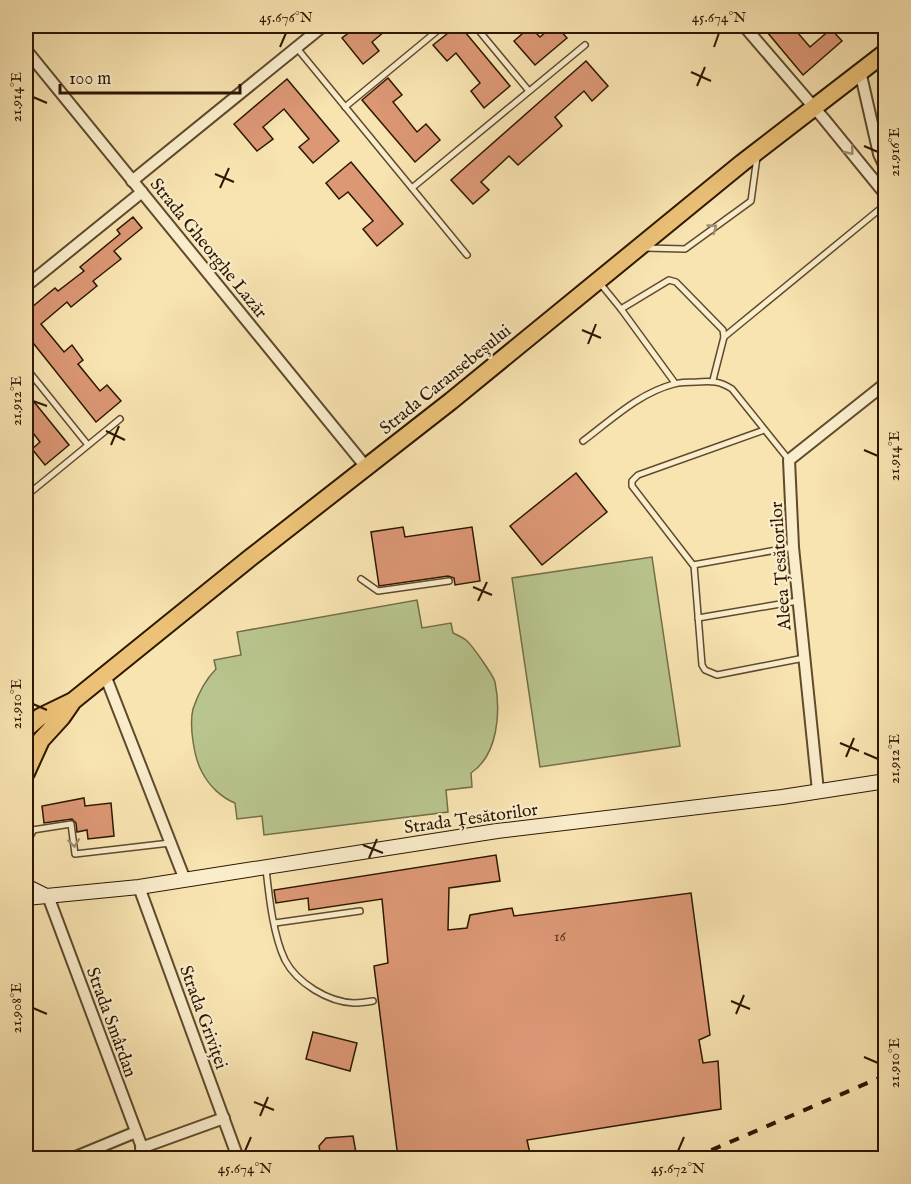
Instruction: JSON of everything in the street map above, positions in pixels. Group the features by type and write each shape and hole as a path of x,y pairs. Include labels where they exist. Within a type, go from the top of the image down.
{"main road":[{"name":"Strada Caransebeșului","path":"26,729 40,717 73,700 105,675 451,400 759,150 885,52"},
{"path":"26,773 41,740 62,717 73,700"},
{"name":"Strada Țesătorilor","path":"26,898 140,887 497,831 782,797 885,781"},
{"path":"26,885 48,897"}],"street":[{"path":"132,181 323,26"},
{"path":"744,26 814,107 885,195"},
{"name":"Strada Gheorghe Lazăr","path":"26,50 366,467"},
{"path":"860,72 879,154 885,169"},
{"path":"26,286 142,192"},
{"path":"789,460 885,383"},
{"name":"Aleea Țesătorilor","path":"789,460 793,547 818,791"},
{"path":"105,675 185,880"},
{"name":"Strada Griviței","path":"140,887 238,1158"},
{"name":"Strada Smârdan","path":"48,897 143,1153"},
{"path":"143,1153 224,1118"},
{"path":"73,1158 136,1132"}],"lane":[{"path":"345,107 443,26"},
{"path":"475,26 529,91"},
{"path":"412,188 585,45"},
{"path":"296,47 467,255"},
{"path":"638,247 685,249 751,201 759,150"},
{"path":"724,337 885,204"},
{"path":"598,280 675,383"},
{"path":"621,309 669,280 676,282 723,330 724,337 714,380"},
{"path":"26,368 88,446"},
{"path":"583,441 634,402 675,383 714,380 732,389 789,460"},
{"path":"26,496 120,419"},
{"path":"764,429 634,477 632,486 694,565 702,665 705,670 717,675 804,658"},
{"path":"694,565 793,547"},
{"path":"361,579 378,591 448,581"},
{"path":"698,618 798,601"},
{"path":"26,831 72,824 75,854 171,842"},
{"path":"26,844 33,831"},
{"path":"266,867 275,923 284,958 291,969 301,980 321,993 340,1001 354,1003 373,1001"},
{"path":"275,923 360,911"}],"green space":[{"path":"652,557 680,746 540,767 512,578"},
{"path":"417,600 422,628 451,623 453,633 469,643 495,682 498,706 495,732 487,755 471,773 472,787 446,790 448,812 264,835 262,816 237,819 235,803 216,791 199,766 192,724 193,709 197,698 216,669 214,660 241,655 237,632"}],"building":[{"path":"358,26 391,26 372,42 379,51 363,64 342,38"},
{"path":"460,26 510,86 484,108 471,91 480,83 456,53 447,61 433,45"},
{"path":"556,26 567,38 535,65 514,41 530,27 540,37"},
{"path":"762,26 792,26 810,47 831,29 842,41 803,75"},
{"path":"586,61 608,86 592,101 584,91 555,117 562,126 518,165 509,156 481,182 489,190 473,204 451,180"},
{"path":"388,78 402,95 393,102 417,132 426,124 440,140 415,162 362,100"},
{"path":"287,79 339,141 313,163 299,147 309,139 284,109 263,127 273,139 257,151 234,124"},
{"path":"351,162 403,224 377,246 363,229 373,221 348,192 339,199 326,183"},
{"path":"133,217 142,228 114,251 121,259 93,281 97,286 71,307 67,302 41,324 64,352 72,345 83,360 78,364 100,391 107,385 121,401 96,422 26,334 26,312 55,288 58,291 84,271 80,267 120,234 117,230"},
{"path":"26,392 69,445 45,465 32,449 40,442 26,424"},
{"path":"576,473 607,512 542,565 510,526"},
{"path":"403,527 405,537 472,527 480,581 455,585 454,578 448,576 379,586 371,532"},
{"path":"84,798 85,806 111,803 114,836 88,839 87,830 77,832 76,823 72,819 44,823 42,806"},
{"path":"496,855 500,881 449,888 448,930 467,928 470,915 512,908 514,916 691,893 710,1035 699,1040 703,1063 718,1061 721,1109 527,1140 531,1158 398,1158 374,966 388,963 382,899 309,910 308,898 276,903 274,890"},
{"path":"313,1032 357,1043 350,1071 306,1059"},
{"path":"353,1136 357,1158 325,1157 320,1152 319,1146 326,1138"}],"railway":[{"path":"693,1158 886,1075"}]}
